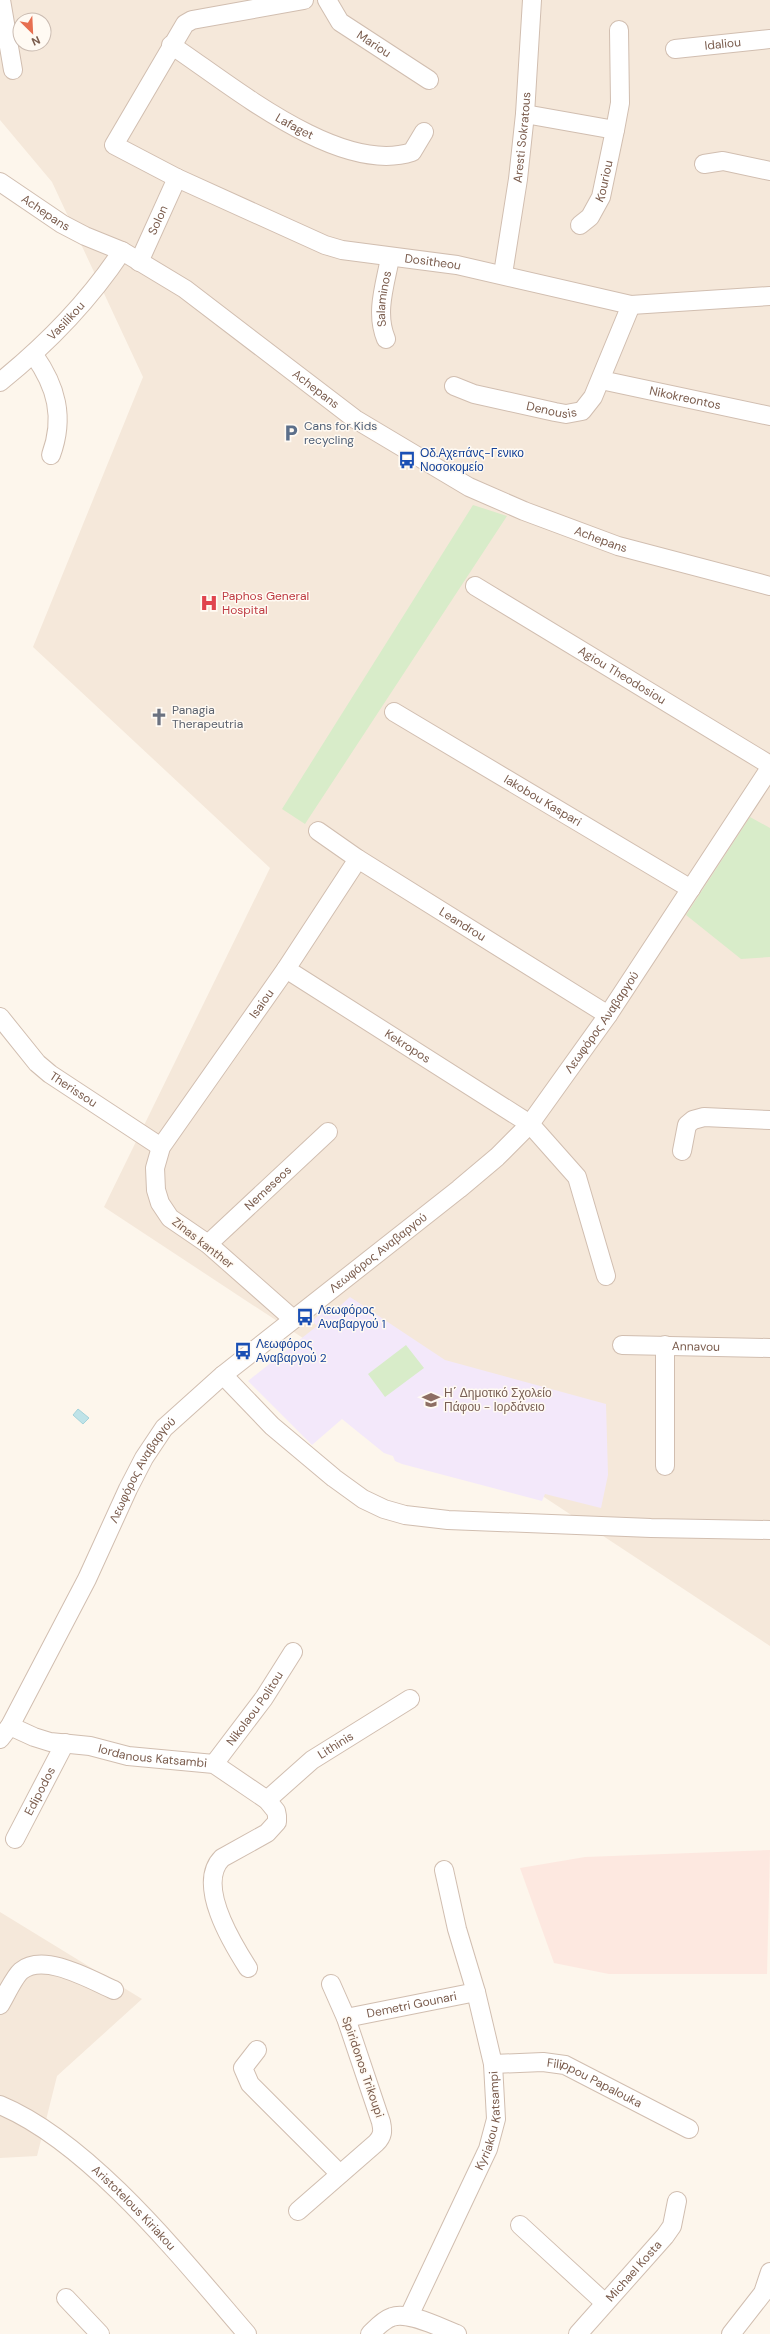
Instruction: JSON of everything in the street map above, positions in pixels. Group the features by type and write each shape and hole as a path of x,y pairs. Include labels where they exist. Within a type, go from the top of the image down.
{"street":[{"path":"1,0 13,70"},
{"path":"171,45 182,27 188,22 304,0"},
{"name":"Mariou","path":"327,0 334,15 344,25 429,80"},
{"name":"Aresti Sokratous","path":"503,274 518,179 525,114 532,0"},
{"name":"Kouriou","path":"580,225 596,209 602,197 620,103 619,30"},
{"name":"Idaliou","path":"675,49 770,39"},
{"name":"Lafaget","path":"171,45 296,129 323,142 370,155 394,156 412,152 424,132"},
{"name":"Dositheou","path":"171,45 114,145 177,178 325,245 342,250 390,258 457,265 503,274 631,305 770,296"},
{"path":"525,114 615,130"},
{"path":"704,164 723,161 770,170"},
{"name":"Solon","path":"139,262 177,178"},
{"name":"Achepans","path":"0,182 62,224 85,236 122,251 185,288 355,419 469,487 524,511 618,546 770,586"},
{"name":"Vasilikou","path":"0,382 34,355 96,289 122,251"},
{"name":"Salaminos","path":"386,339 381,324 380,314 390,258"},
{"name":"Denousis","path":"454,386 486,397 555,412 575,414 586,408 601,380 631,305"},
{"path":"34,355 50,380 54,390 58,430 51,455"},
{"name":"Nikokreontos","path":"601,380 770,416"},
{"name":"Agiou Theodosiou","path":"475,586 770,766"},
{"name":"Iakobou Kaspari","path":"394,712 500,777 691,889"},
{"name":"Λεωφόρος Αναβαργού","path":"5,1732 87,1579 128,1489 144,1458 164,1428 223,1375 459,1189 497,1157 530,1124 608,1015 770,766"},
{"name":"Leandrou","path":"318,831 358,859 608,1015"},
{"name":"Isaiou","path":"161,1147 286,969 358,859"},
{"name":"Kekropos","path":"286,969 530,1124 578,1177 606,1276"},
{"name":"Therissou","path":"0,1017 37,1063 50,1074 161,1147"},
{"path":"682,1151 687,1124 698,1117 770,1120"},
{"name":"Nemeseos","path":"208,1244 328,1132"},
{"name":"Zinas kanther","path":"161,1147 155,1168 160,1203 170,1218 178,1226 208,1244 293,1319"},
{"name":"Annavou","path":"622,1345 770,1348"},
{"path":"665,1345 665,1466"},
{"path":"223,1375 272,1426 334,1478 363,1499 384,1509 405,1515 448,1520 651,1528 770,1530"},
{"name":"Nikolaou Politou","path":"214,1764 264,1698 293,1652"},
{"name":"Lithinis","path":"267,1800 312,1760 410,1699"},
{"name":"Iordanous Katsambi","path":"5,1732 90,1746 128,1756 214,1764 267,1800 276,1811 276,1822 272,1828 258,1840 222,1858 218,1862 214,1876 217,1906 224,1925 232,1944 248,1968"},
{"name":"Edipodos","path":"14,1839 65,1743"},
{"name":"Kyriakou Katsampi","path":"409,2316 493,2136 496,2119 493,2064 476,1992 457,1929 444,1870"},
{"path":"0,2005 21,1971 38,1964 66,1969 114,1990"},
{"name":"Spiridonos Trikoupi","path":"298,2211 381,2138 383,2131 382,2122 346,2018 331,1984"},
{"name":"Demetri Gounari","path":"346,2018 476,1992"},
{"path":"257,2050 243,2068 250,2084 340,2174"},
{"name":"Filippou Papalouka","path":"493,2064 543,2062 564,2066 688,2130"},
{"name":"Aristotelous Kiriakou","path":"0,2105 41,2126 97,2171 123,2196 243,2333"},
{"name":"Michael Kosta","path":"578,2334 665,2236 672,2226 677,2201"},
{"path":"520,2225 605,2303"},
{"path":"731,2334 763,2293 770,2272"},
{"path":"66,2298 100,2334"},
{"path":"370,2334 392,2317 409,2316 457,2334"}],"shaded area":[{"path":"0,0 770,0 770,1646 104,1207 270,868 33,647 143,377 52,182 0,120"},
{"name":"Η΄ Δημοτικό Σχολείο Πάφου - Ιορδάνειο","path":"350,1297 445,1360 606,1404 608,1475 601,1508 545,1494 542,1501 402,1464 395,1461 393,1456 384,1453 342,1419 312,1445 248,1381 317,1326 312,1321 328,1307 333,1312"},
{"path":"770,1850 767,1974 609,1974 554,1963 520,1868 585,1857"},
{"path":"0,1912 142,1999 57,2076 37,2156 0,2158"}],"green space":[{"path":"473,505 507,516 305,824 282,809"},
{"path":"750,817 770,828 770,957 741,959 686,915"},
{"path":"406,1345 424,1368 385,1397 368,1374"}],"water":[{"path":"78,1409 89,1418 83,1424 73,1415"}],"place":[{"name":"Cans for Kids recycling","path":"291,433"},
{"name":"Οδ.Αχεπάνς-Γενικο Νοσοκομείο","path":"407,460"},
{"name":"Paphos General Hospital","path":"209,603"},
{"name":"Panagia Therapeutria","path":"159,717"},
{"name":"Λεωφόρος Αναβαργού 1","path":"305,1317"},
{"name":"Λεωφόρος Αναβαργού 2","path":"243,1351"},
{"name":"Η΄ Δημοτικό Σχολείο Πάφου - Ιορδάνειο","path":"431,1400"}]}
